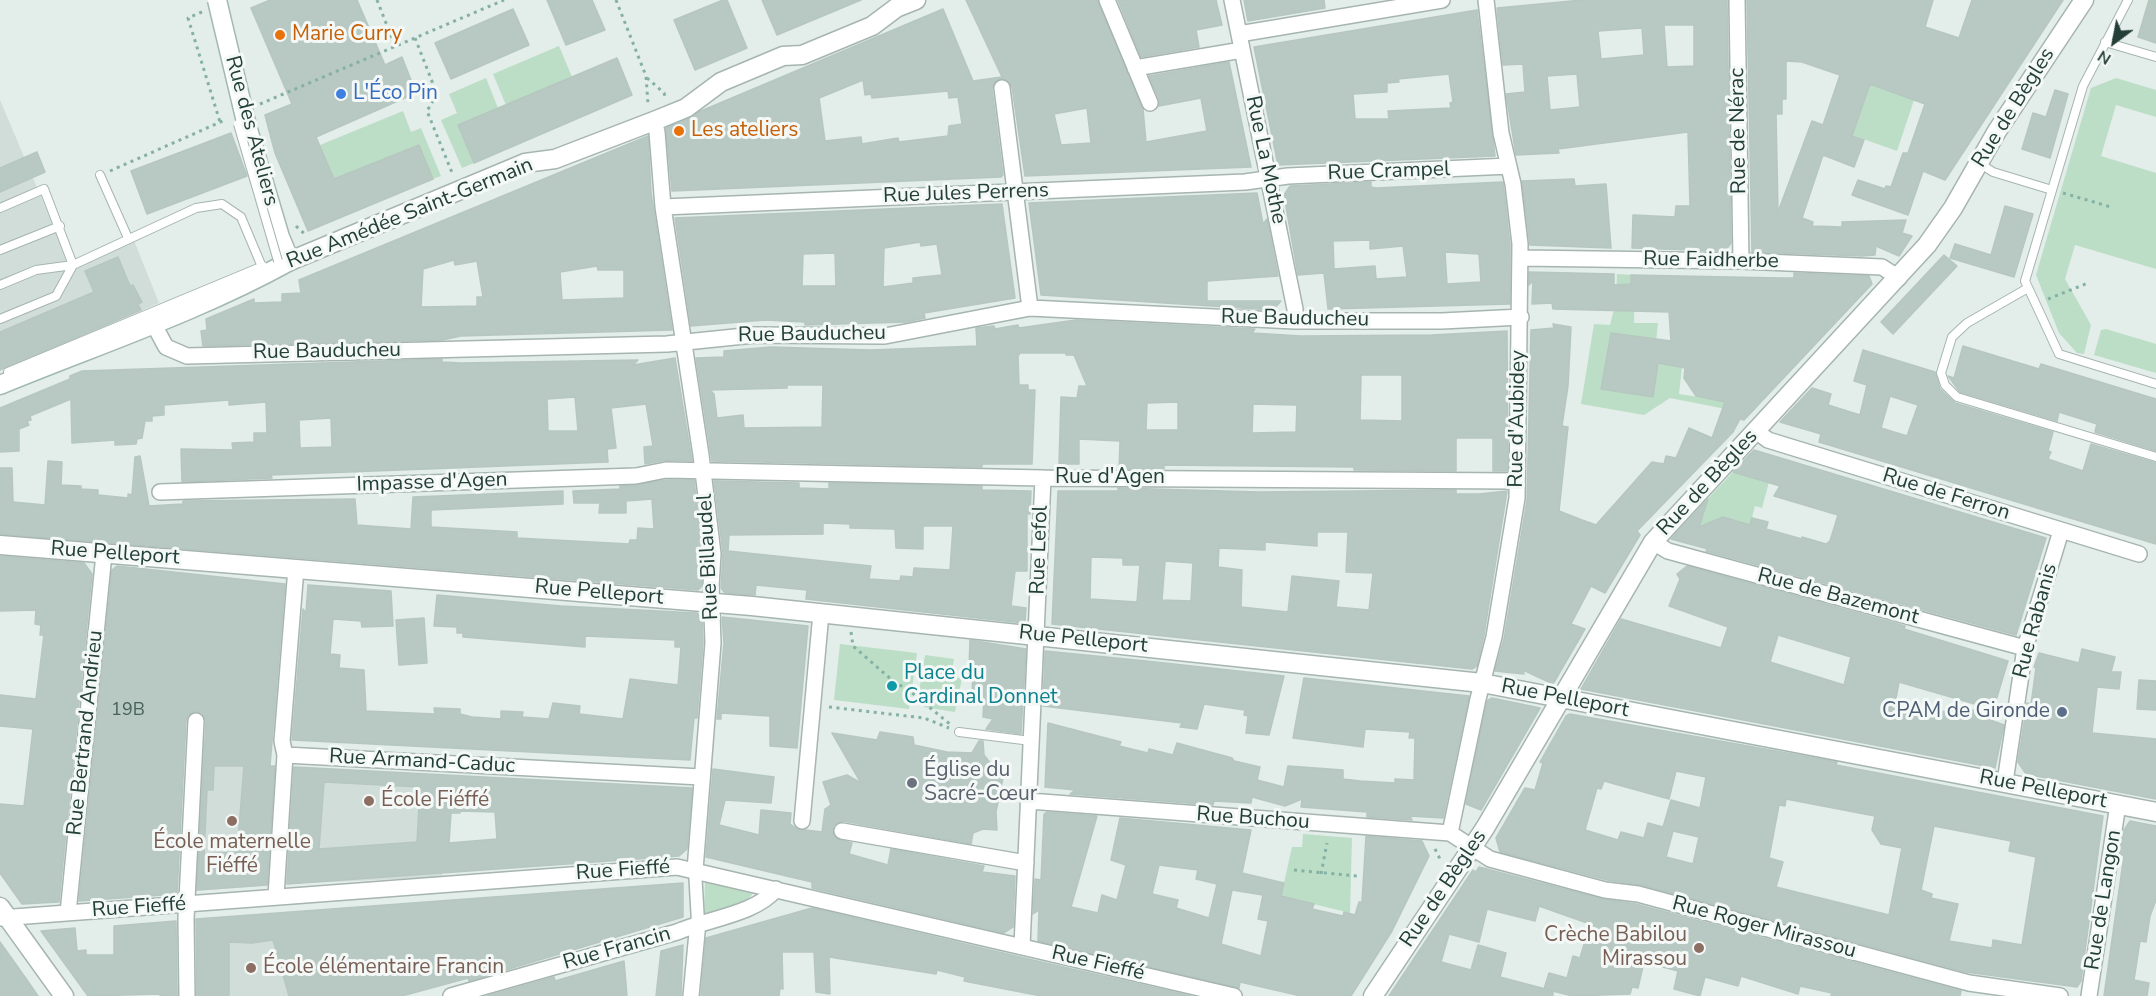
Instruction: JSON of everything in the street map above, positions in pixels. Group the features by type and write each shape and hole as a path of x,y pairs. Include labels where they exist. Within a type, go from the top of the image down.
{"street":[{"name":"Rue Amédée Saint-Germain","path":"0,385 153,323 284,261 525,163 555,159 672,114 686,108 721,82 783,56 802,55 872,26 896,8 916,0"},
{"path":"1107,0 1150,103"},
{"name":"Rue La Mothe","path":"1232,0 1295,309 1295,321"},
{"path":"1239,34 1443,0"},
{"name":"Rue d'Aubidey","path":"1450,833 1506,575 1517,498 1520,258 1509,166 1501,133 1486,0"},
{"name":"Rue de Nérac","path":"1737,0 1741,261"},
{"name":"Rue de Bègles","path":"1373,996 1471,848 1653,542 1927,245 1953,208 2003,122 2084,0"},
{"name":"Rue des Ateliers","path":"213,4 277,228 284,261"},
{"path":"1135,68 1242,50"},
{"path":"1002,88 1029,308"},
{"name":"Rue Billaudel","path":"654,121 657,132 663,207 704,472 713,554 713,643 695,870 698,922 691,996"},
{"name":"Rue Crampel","path":"1269,178 1509,166"},
{"name":"Rue Jules Perrens","path":"663,207 1245,182 1269,178"},
{"name":"Rue Faidherbe","path":"1520,258 1741,261 1882,267 1899,278"},
{"name":"Rue Bauducheu","path":"153,323 166,347 187,356 684,342 754,334 885,336 1029,308 1295,321 1442,321 1521,317"},
{"name":"Rue de Ferron","path":"1756,431 1768,440 2139,554"},
{"name":"Impasse d'Agen","path":"160,492 636,476 666,470 704,472"},
{"name":"Rue d'Agen","path":"704,472 1043,478 1516,481"},
{"name":"Rue Lefol","path":"1022,946 1043,478"},
{"name":"Rue Rabanis","path":"2005,782 2025,648 2061,531"},
{"name":"Rue de Bazemont","path":"1653,542 1668,551 2025,648"},
{"name":"Rue Pelleport","path":"0,545 712,602 1482,683 2156,812"},
{"name":"Rue Bertrand Andrieu","path":"68,913 104,554"},
{"path":"276,896 285,755 282,741 296,568"},
{"path":"802,821 821,613"},
{"path":"187,996 188,904 196,721"},
{"name":"Rue Armand-Caduc","path":"285,755 701,777"},
{"name":"Rue Buchou","path":"1029,801 1450,833"},
{"name":"Rue de Langon","path":"2089,996 2118,804"},
{"path":"842,831 1026,863"},
{"path":"1450,833 1471,848"},
{"name":"Rue Roger Mirassou","path":"1471,848 1490,859 1605,890 1638,894 1969,983 2060,996"},
{"name":"Rue Fieffé","path":"2,914 68,913 677,867 1234,996"},
{"name":"Rue Francin","path":"451,996 677,932 698,922 754,906 770,897 776,889"},
{"path":"2,914 64,996"}],"lane":[{"path":"208,0 241,133 284,261"},
{"path":"2127,0 2083,86 2025,281 2059,354 2156,384"},
{"path":"2105,42 2156,57"},
{"path":"1979,163 1993,172 2052,190"},
{"path":"100,175 128,238"},
{"path":"0,208 44,189 73,265 56,296 0,319"},
{"path":"0,285 36,270 73,265 196,208 222,204 240,217 263,271"},
{"path":"0,250 60,226"},
{"name":"Rue Amédée Saint-Germain","path":"0,375 263,271"},
{"path":"2028,288 1967,323 1952,337 1941,374 1945,385 1957,397 2156,457"},
{"path":"959,732 1032,741"}],"path":[{"path":"377,0 395,46"},
{"path":"256,106 504,0"},
{"path":"616,0 646,76 648,104 654,121"},
{"path":"213,4 188,18 220,122"},
{"path":"415,38 437,94 427,111 452,172"},
{"path":"646,76 664,93 672,114"},
{"path":"100,175 225,120"},
{"path":"2052,190 2111,207"},
{"path":"277,228 291,222 308,237 317,234"},
{"path":"2036,304 2069,288 2088,283"},
{"path":"852,616 853,646 893,681 911,692 959,732"},
{"path":"812,706 924,718 959,732"},
{"path":"1322,874 1327,843"},
{"path":"1294,870 1357,876"}],"shaded area":[{"path":"0,100 69,263 133,238 159,303 0,370"},
{"name":"École maternelle Fiéffé","path":"272,745 260,886 195,891 203,746"},
{"name":"École Fiéffé","path":"294,767 449,775 442,877 284,884"},
{"name":"École élémentaire Francin","path":"290,912 314,996 196,996 196,919"}],"green space":[{"path":"559,46 572,77 506,105 493,74"},
{"path":"486,78 498,108 458,125 474,163 462,168 441,120 457,113 449,94"},
{"path":"2116,78 2156,90 2156,117 2116,105 2101,156 2156,173 2156,269 2075,245 2065,279 2091,325 2084,354 2077,353 2059,333 2036,275 2091,88"},
{"path":"1870,84 1914,100 1897,151 1852,135"},
{"path":"403,111 411,132 421,128 441,176 433,179 418,145 334,179 320,145"},
{"path":"1617,274 1635,275 1634,323 1658,323 1654,362 1682,367 1679,394 1757,406 1753,411 1731,410 1670,398 1644,415 1581,404 1594,324 1610,325 1616,301"},
{"path":"2106,329 2156,344 2156,373 2094,355 2101,330"},
{"path":"1733,472 1769,482 1762,508 1755,506 1741,559 1715,531 1686,522"},
{"path":"840,644 917,653 909,709 834,700"},
{"path":"925,655 954,659 951,677 962,678 955,712 924,707 926,693 919,692"},
{"path":"1303,834 1352,838 1350,913 1281,896 1292,847 1302,847"},
{"path":"705,881 754,890 751,896 740,905 704,914"}],"building":[{"path":"270,0 357,0 385,65 402,57 416,93 316,137 334,179 419,145 433,179 308,231 275,153 265,115 292,104 251,8"},
{"path":"547,0 592,0 605,30 566,45"},
{"path":"727,0 747,48 695,70 674,20"},
{"path":"762,0 861,0 777,35"},
{"path":"966,0 1097,0 1143,109 1146,142 1207,131 1201,98 1159,106 1159,99 1149,76 1229,62 1251,167 1025,176 1012,87 1009,82 1001,78 996,81 992,89 1003,175 1001,177 672,191 666,128 701,111 943,9 973,81 1002,77","holes":["863,80 865,95 871,94 872,98 948,91 949,98 958,97 962,124 949,126 948,136 899,142 898,138 862,144 861,137 825,141 819,98","1087,108 1091,143 1061,145 1054,114"]},
{"path":"1118,0 1216,0 1222,25 1196,30 1199,47 1141,57"},
{"path":"1244,0 1324,0 1325,8 1248,21"},
{"path":"1582,0 1727,0 1731,243 1725,251 1632,248 1633,215 1675,217 1676,206 1690,206 1688,132 1558,149 1559,153 1516,155 1506,94 1525,92 1523,64 1503,65 1497,8","holes":["1664,25 1694,25 1694,66 1667,67","1642,28 1644,55 1601,59 1598,31","1577,74 1580,107 1550,110 1547,76"]},
{"path":"1747,0 1933,0 1925,27 1959,38 1972,0 2063,0 1945,180 1923,171 1908,215 1852,195 1858,180 1885,189 1886,186 1891,187 1903,153 1908,153 1925,104 1870,84 1852,136 1864,140 1854,167 1823,155 1802,218 1813,222 1812,226 1842,227 1842,222 1906,220 1902,233 1912,236 1899,256 1876,246 1875,255 1862,256 1752,252","holes":["1786,61 1802,62 1840,75 1823,125 1812,121 1778,212 1776,114 1782,114 1782,99 1786,99"]},
{"path":"2149,0 2156,0 2156,43 2138,37"},
{"path":"513,9 529,45 451,79 435,43"},
{"path":"1477,10 1495,156 1278,165 1254,47","holes":["1449,74 1453,102 1450,103 1451,108 1388,111 1389,119 1355,119 1353,94 1387,92 1387,83 1399,82 1398,79"]},
{"path":"617,58 632,95 474,163 458,125"},
{"path":"2055,90 2068,94 2050,158 2022,149 2033,113 2046,117"},
{"path":"231,133 247,176 147,214 131,171"},
{"path":"648,136 651,192 672,330 461,336 442,340 203,346 201,331 207,330 206,319 254,299 254,303 282,302 282,294 301,293 299,280","holes":["454,260 455,265 477,261 483,297 477,297 477,306 421,307 423,269","597,266 598,270 624,270 624,298 562,300 560,272"]},
{"path":"37,152 45,172 0,192 0,168"},
{"path":"1574,179 1575,186 1606,184 1611,248 1530,245 1522,181"},
{"path":"1371,182 1371,187 1376,188 1503,182 1510,245 1510,304 1328,309 1324,273 1298,275 1284,195 1290,186","holes":["1370,240 1370,249 1403,246 1407,277 1376,279 1375,266 1334,269 1333,241","1445,252 1479,254 1481,282 1447,284"]},
{"path":"1257,193 1263,224 1267,219 1278,276 1207,281 1207,301 1281,301 1273,310 1041,295 1029,203"},
{"path":"1002,204 1015,298 924,313 925,318 906,322 805,325 805,322 765,320 691,326 675,218","holes":["920,242 921,246 937,244 942,275 913,278 913,283 883,287 884,248","835,253 836,286 802,286 803,254"]},
{"path":"2005,206 2033,214 2014,277 1950,258 1955,244 1991,255"},
{"path":"1944,255 1957,266 1893,334 1881,322"},
{"path":"118,257 130,286 133,285 142,302 138,304 141,310 0,370 0,332 94,292 85,271"},
{"path":"1529,272 1614,274 1614,285 1631,284 1631,275 1794,278 1794,273 1869,276 1872,284 1744,420 1740,419 1733,432 1637,531 1640,535 1605,593 1591,586 1571,624 1585,629 1553,684 1523,670 1524,674 1495,671 1504,639 1527,500 1531,330 1554,328 1553,324 1571,327 1568,386 1562,426 1568,427 1559,511 1582,520 1596,525 1652,462 1664,464 1666,456 1676,458 1689,428 1712,438 1725,402 1696,396 1684,378 1685,368 1658,363 1653,397 1601,389 1611,333 1671,341 1669,312 1553,309 1552,303 1532,304 1533,281 1529,285"},
{"path":"1076,320 1255,329 1252,333 1301,336 1432,335 1507,331 1508,471 1493,471 1493,438 1456,438 1456,471 1354,470 1354,467 1164,465 1164,469 1119,469 1120,441 1079,439 1079,464 1059,464 1061,397 1077,398 1079,386 1087,386 1074,355 1066,355 1066,353 1020,353 1018,356 1019,385 1028,385 1028,390 1035,390 1032,464 982,464 982,467 712,461 696,358 724,357 724,351 771,347 871,350 977,346 976,328 994,326 995,329 1018,325 1019,328","holes":["1361,375 1402,375 1402,421 1360,420","787,385 823,385 822,427 744,428 743,415 717,418 714,394 710,390 787,388","1178,402 1178,430 1146,430 1147,403","1253,404 1297,405 1296,432 1252,433"]},
{"path":"1963,346 2039,369 2041,364 2156,399 2156,451 2095,432 2097,424 2059,412 2057,421 1960,392 1948,376 1954,378"},
{"path":"1863,350 1935,372 1940,389 1955,403 2053,432 2048,459 2083,471 2091,444 2156,463 2156,544 1819,442 1821,434 1780,422 1812,388 1831,394 1828,405 1860,415 1867,385 1854,381","holes":["1890,396 1918,405 1907,436 1881,428"]},
{"path":"675,358 692,461 666,460 645,464 644,447 653,446 646,404 611,408 616,448 607,449 608,462 271,475 272,478 182,482 181,449 233,450 232,443 254,442 254,433 267,433 266,402 229,405 229,400 164,405 164,415 152,416 152,421 145,421 142,438 137,439 136,444 115,445 115,440 72,443 71,399 30,416 31,420 27,421 29,425 19,429 19,451 0,452 0,408 70,379 70,376 82,371 442,359 442,362 461,363 638,360 633,365","holes":["575,397 578,431 548,431 547,399","331,418 332,447 300,448 299,420"]},
{"path":"1754,450 2046,538 2016,635 1706,551 1708,549 1671,539 1708,499 1699,527 1723,517 1750,525 1752,518 1768,522 1766,529 1826,544 1830,541 1838,515 1774,496 1780,486 1733,472"},
{"path":"140,456 149,506 183,504 183,501 355,499 357,525 411,529 413,497 563,491 563,504 431,510 431,527 517,532 517,538 629,544 630,540 637,540 638,528 654,529 652,499 626,501 626,513 599,513 600,503 574,503 573,491 620,489 620,486 667,480 694,480 703,554 701,587 698,590 0,534 0,468 12,468 13,502 45,505 48,461 62,462 61,485 81,486 81,489 98,490 98,495 128,498 128,494 132,495 135,457"},
{"path":"714,481 799,483 799,488 829,489 829,483 982,486 982,490 1031,491 1030,514 1027,514 1027,571 1015,571 1011,606 1026,608 1023,623 806,599 807,590 756,585 755,595 725,593 721,588 723,553","holes":["823,523 850,524 850,528 895,529 896,548 923,549 923,526 953,526 950,570 914,568 913,577 901,576 900,581 869,579 871,566 728,551 729,535 823,534"]},
{"path":"1118,488 1259,492 1456,490 1456,494 1479,494 1507,491 1477,666 1472,669 1052,624 1058,491 1118,491","holes":["1317,532 1348,532 1346,572 1373,573 1369,610 1336,607 1339,581 1292,576 1288,612 1241,607 1242,570 1218,567 1219,548 1265,550 1265,542 1317,546","1091,557 1123,558 1123,565 1140,565 1137,602 1090,599","1165,561 1193,563 1191,601 1162,600"]},
{"path":"0,556 84,563 92,574 59,902 22,904 0,873 0,804 24,806 33,729 0,726 0,695 36,699 44,635 40,635 41,625 35,624 36,610 0,611"},
{"path":"117,566 285,584 270,766 275,766 267,885 197,890 206,721 202,713 196,711 188,715 186,721 177,894 79,901 112,570","holes":["214,766 244,766 237,852 204,854 207,790 213,790"]},
{"path":"1687,566 1905,626 1904,629 2008,661 1990,720 2004,725 1995,768 1581,689 1621,619 1721,648 1728,627 1669,606 1680,579 1677,574","holes":["1778,635 1851,657 1844,685 1770,662","1899,682 1992,709 1893,714"]},
{"path":"308,585 391,591 393,626 362,627 361,621 333,619 330,654 340,655 339,668 364,670 366,711 435,714 434,708 460,709 460,714 472,717 501,719 501,711 523,712 522,717 549,719 553,703 580,706 579,714 623,719 630,679 678,685 681,647 675,647 675,640 585,636 585,647 463,637 463,633 457,633 457,627 434,626 437,595 561,606 697,613 702,619 703,643 697,718 694,718 690,760 292,740 303,609 306,613"},
{"path":"722,617 808,626 797,748 770,746 770,716 721,713 721,719 717,719 724,643"},
{"path":"424,618 427,663 399,665 396,620"},
{"path":"970,640 1026,649 1021,734 986,729 993,719 983,717 984,696 972,695 973,668 969,668"},
{"name":"CPAM de Gironde","path":"2082,649 2115,657 2111,672 2121,672 2119,689 2097,687 2092,733 2156,739 2156,799 2026,774 2018,762 2027,703 2031,704 2036,668 2034,667 2039,653 2079,663"},
{"path":"1045,651 1284,676 1269,735 1246,733 1248,716 1244,715 1245,710 1204,704 1197,729 1180,727 1182,723 1043,706"},
{"path":"1304,678 1469,696 1443,818 1410,816 1412,820 1367,817 1367,812 1301,807 1302,799 1285,806 1252,797 1251,803 1214,801 1213,805 1070,794 1075,790 1045,787 1048,723 1121,742 1119,746 1148,753 1149,749 1173,755 1177,743 1260,767 1257,780 1284,787 1288,766 1343,770 1343,779 1360,781 1395,783 1395,779 1414,780 1415,738 1409,738 1410,732 1365,729 1363,747 1293,738"},
{"path":"2139,680 2156,681 2156,710 2137,709"},
{"path":"1492,698 1540,708 1481,810 1466,804 1487,701"},
{"path":"1570,714 1837,762 1836,765 2103,816 2081,981 2077,987 1966,972 1641,885 1607,880 1500,852 1496,838 1525,788 1535,790 1543,763 1540,762 1566,716","holes":["1676,771 1706,777 1700,808 1671,800 1663,827 1648,823 1644,838 1621,832 1618,840 1585,830 1597,788 1601,789 1604,781 1669,799","1786,799 1875,816 1872,830 1881,844 1902,848 1889,915 1776,887 1783,862 1769,858 1779,805 1785,806","1934,826 2011,841 2009,851 2036,857 2022,945 1993,940 1992,948 1949,941 1958,904 1931,898 1932,894 1921,890","1673,831 1699,837 1693,864 1666,857"]},
{"path":"880,732 913,737 914,745 947,752 972,753 979,741 983,741 984,755 991,764 1005,768 996,812 997,830 983,829 973,833 971,844 843,821 834,825 833,835 840,840 852,843 849,854 888,865 891,849 984,866 982,872 1015,876 1013,927 1004,933 812,888 812,882 706,857 713,769 774,777 771,803 725,800 719,825 759,835 761,810 791,813 790,824 797,829 822,832 825,809 831,805 823,782 847,775 861,783 832,733 877,740"},
{"path":"294,767 692,788 687,849 679,856 287,884","holes":["324,782 420,787 417,842 319,849","460,811 495,812 497,839 449,843 451,813 460,813"]},
{"path":"1047,812 1097,816 1071,907 1098,913 1102,895 1117,900 1126,865 1111,860 1120,818 1251,830 1242,873 1284,883 1281,896 1314,904 1312,909 1343,916 1344,912 1355,915 1359,902 1362,902 1366,836 1422,841 1429,856 1392,931 1351,996 1301,996 1240,982 1239,988 1038,941 1039,910 1033,914 1035,879 1041,880 1044,814","holes":["1159,865 1198,870 1196,879 1217,884 1209,918 1176,908 1178,900 1152,894","1232,890 1263,895 1258,919 1268,921 1261,956 1221,944"]},
{"path":"2130,821 2156,826 2156,900 2150,916 2146,942 2140,941 2134,980 2149,983 2147,996 2104,996 2124,855 2120,855 2124,830"},
{"path":"1479,867 1602,899 1636,904 1961,991 1960,996 1831,996 1832,993 1800,986 1798,994 1741,976 1738,986 1705,977 1700,996 1674,989 1678,971 1644,962 1638,988 1632,987 1630,994 1573,996 1553,991 1553,996 1389,996 1473,870 1476,872","holes":["1539,906 1590,924 1580,958 1573,956 1567,978 1549,973 1544,989 1500,977 1506,953 1478,945 1471,970 1441,962 1449,934 1479,942 1487,909 1535,921"]},
{"path":"683,883 683,917 469,981 468,978 402,996 289,996 273,940 252,943 229,942 229,996 197,996 196,919"},
{"path":"812,908 1191,996 1041,996 964,981 965,977 937,970 936,974 829,957 830,994 816,992 814,952 782,952 783,989 780,988 779,996 701,996 706,938"},
{"path":"176,921 177,996 160,996 160,994 88,996 41,931 75,928 77,951 86,950 86,955 114,955 114,926"},
{"path":"0,942 27,980 38,996 0,996"},
{"path":"683,945 681,996 656,996 661,951"},
{"path":"624,961 627,996 487,996 554,977 555,981"}],"place":[{"name":"Marie Curry","path":"280,35"},
{"name":"L'Éco Pin","path":"341,94"},
{"name":"Les ateliers","path":"679,131"},
{"name":"Place du Cardinal Donnet","path":"892,686"},
{"name":"CPAM de Gironde","path":"2062,712"},
{"name":"Église du Sacré-Cœur","path":"912,783"},
{"name":"École Fiéffé","path":"369,801"},
{"name":"École maternelle Fiéffé","path":"232,821"},
{"name":"Crèche Babilou Mirassou","path":"1699,948"},
{"name":"École élémentaire Francin","path":"251,968"}]}
